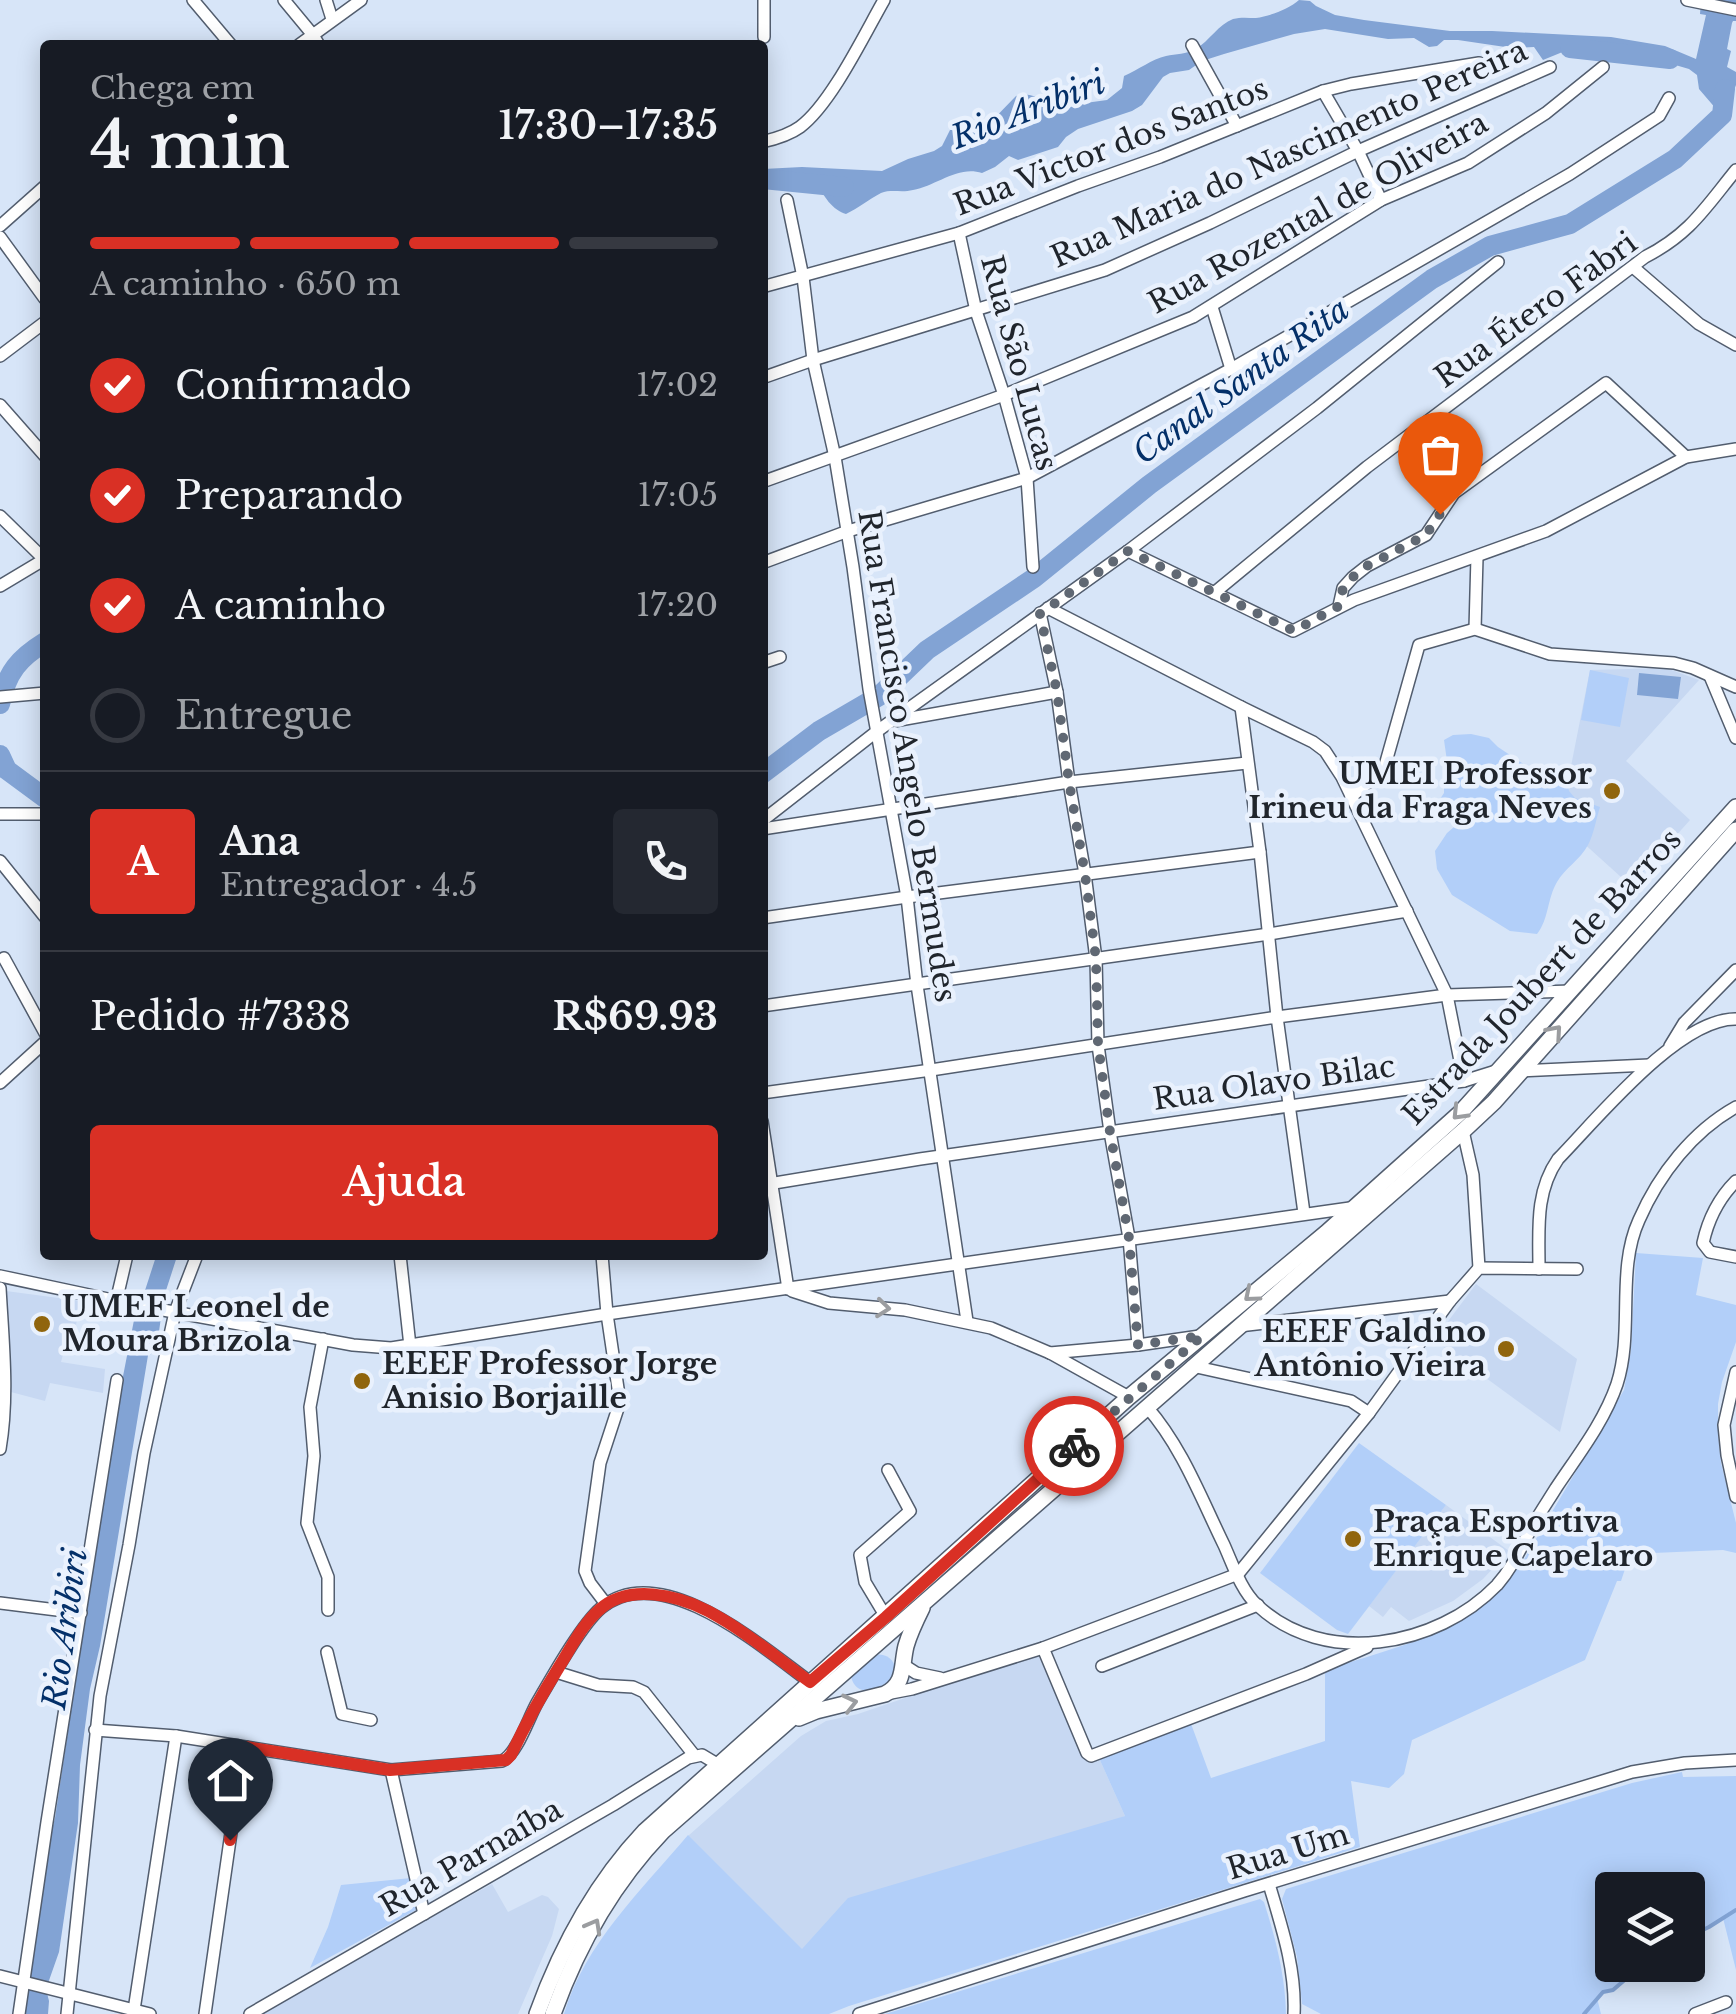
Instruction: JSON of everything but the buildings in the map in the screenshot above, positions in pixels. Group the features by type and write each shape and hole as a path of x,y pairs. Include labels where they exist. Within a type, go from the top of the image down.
{"main road":[{"name":"Estrada Joubert de Barros","path":"553,2014 603,1908 635,1862 672,1822 1239,1326 1330,1239 1356,1207 1460,1113 1736,807"},
{"name":"Estrada Joubert de Barros","path":"537,2014 564,1947 586,1906 644,1830 1129,1397 1463,1130 1521,1071 1736,830"},
{"path":"780,1729 816,1711 885,1694 899,1684 910,1634 926,1600"},
{"path":"852,1647 888,1651 902,1664"}],"street":[{"path":"192,0 228,40"},
{"path":"284,0 316,40 332,19 361,0"},
{"path":"326,0 332,19"},
{"path":"764,0 764,37"},
{"path":"768,141 798,128 814,113 884,0"},
{"path":"1686,0 1736,10"},
{"path":"1192,45 1237,126"},
{"name":"Rua Victor dos Santos","path":"768,286 959,233 1323,91 1478,63"},
{"name":"Rua Maria do Nascimento Pereira","path":"768,376 1104,270 1550,66"},
{"name":"Rua Rozental de Oliveira","path":"768,480 1004,395 1212,307 1381,200 1468,164 1546,113 1603,67"},
{"path":"1323,91 1381,200"},
{"path":"768,562 848,531 1028,478 1230,369 1585,165 1659,116 1669,98"},
{"name":"Rua Étero Fabri","path":"1214,592 1367,467 1687,230 1736,170"},
{"path":"0,226 40,190"},
{"name":"Rua Francisco Angelo Bermudes","path":"787,200 848,531 869,690 907,896 967,1321"},
{"name":"Rua São Lucas","path":"959,233 976,311 1028,478 1034,567"},
{"path":"0,237 40,292"},
{"path":"768,816 876,732 1128,551 1317,408 1498,262"},
{"path":"1633,267 1699,324 1736,345"},
{"path":"1212,307 1230,369"},
{"path":"0,356 40,326"},
{"path":"1339,606 1343,588 1353,577 1426,535 1454,494 1606,384 1686,457"},
{"path":"0,405 40,450"},
{"path":"1128,551 1294,631 1339,606 1546,531 1686,457 1736,449"},
{"path":"0,516 40,555"},
{"path":"1475,629 1477,557"},
{"path":"0,586 40,563"},
{"path":"1044,610 1096,959 1098,1044 1129,1238 1138,1345"},
{"path":"1044,610 1300,735 1333,761 1447,995 1464,1080"},
{"path":"1352,796 1384,770 1420,644 1475,629 1550,654 1674,664 1736,687"},
{"path":"768,661 780,657"},
{"path":"1710,676 1736,738"},
{"path":"890,722 1057,692"},
{"path":"0,697 40,694"},
{"path":"1240,708 1304,1213 1330,1239"},
{"path":"768,828 1069,782 1247,762"},
{"path":"0,814 40,814"},
{"path":"768,917 1260,852"},
{"path":"0,862 40,912"},
{"path":"768,1005 1269,934 1407,910"},
{"path":"4,958 40,1024"},
{"path":"1666,1052 1684,1023 1736,970"},
{"path":"768,1092 1447,995 1571,991"},
{"path":"1539,1269 1539,1206 1548,1174 1558,1158 1649,1065 1697,1030 1736,1019"},
{"path":"0,1083 40,1047"},
{"path":"1521,1071 1649,1065"},
{"name":"Rua Olavo Bilac","path":"768,1184 1464,1080 1496,1071"},
{"path":"1147,1407 1170,1436 1238,1574 1258,1605 1293,1629 1358,1644 1394,1640 1444,1623 1482,1599 1512,1567 1532,1526 1602,1418 1617,1383 1632,1240 1646,1205 1702,1129 1736,1107"},
{"path":"885,1694 1043,1648 1238,1574 1369,1413 1450,1301 1480,1268 1473,1175 1463,1130"},
{"path":"1736,1182 1724,1194 1703,1243 1710,1252 1736,1257"},
{"path":"768,1189 788,1289"},
{"path":"0,1276 116,1302 391,1348 1356,1207"},
{"path":"116,1302 126,1260"},
{"path":"68,2014 96,1730 144,1453 175,1312 195,1260"},
{"path":"401,1260 410,1346"},
{"path":"602,1260 606,1314 620,1402 600,1463 585,1571 606,1604"},
{"path":"1480,1268 1577,1270"},
{"path":"0,1288 5,1414 0,1449"},
{"path":"788,1289 829,1303 906,1310 967,1321 1005,1333 1129,1397"},
{"path":"1239,1326 1450,1301"},
{"path":"1050,1353 1202,1336"},
{"path":"323,1339 310,1407 314,1456 307,1523 328,1577 328,1610"},
{"path":"1192,1366 1351,1401 1369,1413"},
{"path":"1736,1372 1724,1425 1736,1497"},
{"path":"20,2014 117,1380"},
{"path":"886,1617 870,1592 860,1555 910,1512 888,1470"},
{"path":"96,1730 176,1736 390,1770 506,1760 585,1627 606,1604 644,1594 694,1605 731,1625 810,1682"},
{"path":"1102,1666 1258,1605"},
{"path":"0,1606 81,1613"},
{"path":"1043,1648 1091,1756 1306,1674 1375,1643"},
{"path":"327,1652 342,1714 372,1720"},
{"path":"902,1664 924,1676 944,1678"},
{"path":"556,1672 598,1684 633,1686 644,1692 694,1756 717,1764"},
{"path":"134,2010 176,1736"},
{"path":"205,2014 246,1747"},
{"name":"Rua Parnaíba","path":"250,2014 694,1756"},
{"name":"Rua Um","path":"858,2014 1632,1772 1736,1760"},
{"path":"390,1770 424,1914"},
{"path":"1269,1884 1292,1962 1294,2014"},
{"path":"0,1976 150,2014"},
{"path":"1694,2014 1726,2002"}],"shaded area":[{"name":"UMEI Professor Irineu da Fraga Neves","path":"1666,668 1699,680 1626,761 1690,820 1631,886 1560,822 1590,670"},
{"path":"1590,670 1629,678 1620,727 1581,720"},
{"path":"1471,734 1489,738 1540,775 1566,779 1575,798 1600,807 1588,845 1557,882 1537,934 1510,931 1452,895 1437,869 1435,851 1463,815 1456,807 1441,811 1438,808 1444,793 1447,761 1444,740"},
{"path":"1636,1253 1703,1258 1696,1295 1736,1305 1736,1342 1722,1382 1718,1434 1736,1523 1736,1553 1723,1550 1630,1554 1585,1660 1412,1740 1404,1774 1389,1788 1351,1781 1360,1847 829,2014 564,2014 573,1988 600,1941 688,1835 802,1949 848,1898 1125,1816 1099,1758 1190,1721 1211,1778 1325,1741 1325,1670 1405,1645 1463,1619 1492,1598 1523,1561 1624,1390 1631,1350"},
{"name":"EEEF Galdino Antônio Vieira","path":"1476,1284 1577,1359 1560,1432 1434,1340"},
{"name":"UMEF Leonel de Moura Brizola","path":"6,1291 81,1301 71,1348 65,1347 61,1362 105,1369 103,1393 50,1383 45,1401 7,1391"},
{"name":"Praça Esportiva Enrique Capelaro","path":"1359,1443 1446,1505 1348,1634 1260,1573"},
{"path":"1446,1505 1509,1551 1483,1579 1453,1601 1409,1621 1391,1607 1383,1617 1369,1606"},
{"path":"1037,1653 1089,1760 1099,1758 1125,1816 801,1950 688,1836 801,1736 826,1721 858,1714"},
{"path":"874,1655 888,1657 896,1669 890,1683 861,1690 851,1676"},
{"path":"1682,1772 1683,1777 1736,1776 1736,1970 1723,1918 1705,1929 1705,1872 1595,1872 1595,1982 1622,1982 1597,1998 1601,2014 1321,2014 1302,2004 1297,1957 1282,1899 1286,1889 1632,1783"},
{"path":"411,1878 416,1910 310,1968 341,1885"},
{"path":"492,1884 508,1912 542,1895 559,1909 552,1936 518,2014 256,2014"},
{"path":"1260,1899 1279,1957 1286,2014 885,2014"}],"water":[{"name":"Rio Aribiri","path":"1299,0 1310,1 1335,15 1450,31 1611,37 1665,46 1696,59 1706,15 1700,14 1701,0 1736,0 1727,67 1736,72 1736,85 1723,117 1699,89 1697,75 1689,69 1624,50 1615,58 1602,51 1565,51 1543,60 1534,47 1444,40 1429,47 1414,38 1388,39 1325,29 1294,34 1170,73 1142,105 1078,129 1058,147 1018,160 1009,156 982,173 964,172 922,188 881,193 846,214 833,206 819,183 811,178 768,180 768,169 882,171 934,151 942,146 950,130 984,129 1016,96 1034,96 1059,112 1078,104 1107,100 1122,88 1124,76 1161,57 1196,49 1228,21 1267,16"},
{"path":"1639,673 1681,677 1678,699 1637,695"},
{"name":"Rio Aribiri","path":"135,1315 154,1319 90,1689 80,1765 78,1823 59,1952 46,1989 48,2014 25,2014 45,1856 55,1818 115,1417"}],"waterway":[{"name":"Rio Aribiri","path":"1570,48 1670,59"},
{"name":"Canal Santa Rita","path":"768,769 819,731 879,696 927,650 1034,578 1149,485 1432,279 1490,246 1570,224 1675,159 1722,115 1725,89"},
{"name":"Rio Aribiri","path":"768,180 844,187"},
{"name":"Rio Aribiri","path":"0,704 15,667 40,646"},
{"name":"Rio Aribiri","path":"0,755 7,770 40,794"},
{"name":"Rio Aribiri","path":"147,1345 154,1295 165,1260"},
{"path":"1705,1929 1736,1910"},
{"path":"1584,2014 1603,1992 1622,1982"}],"way so far":[{"path":"1074,1446 1202,1336 1138,1345 1129,1238 1098,1044 1096,959 1085,874 1057,692 1040,614 1128,551 1294,631 1339,606 1343,588 1353,577 1426,535 1440,514"}],"place":[{"name":"UMEI Professor Irineu da Fraga Neves","path":"1612,791"},
{"name":"UMEF Leonel de Moura Brizola","path":"42,1324"},
{"name":"EEEF Galdino Antônio Vieira","path":"1506,1349"},
{"name":"EEEF Professor Jorge Anisio Borjaille","path":"362,1381"},
{"name":"Praça Esportiva Enrique Capelaro","path":"1353,1539"}],"route":[{"path":"230,1840 246,1747 390,1770 506,1760 585,1627 606,1604 623,1598 655,1594 694,1605 731,1625 810,1682 1074,1446"}]}
